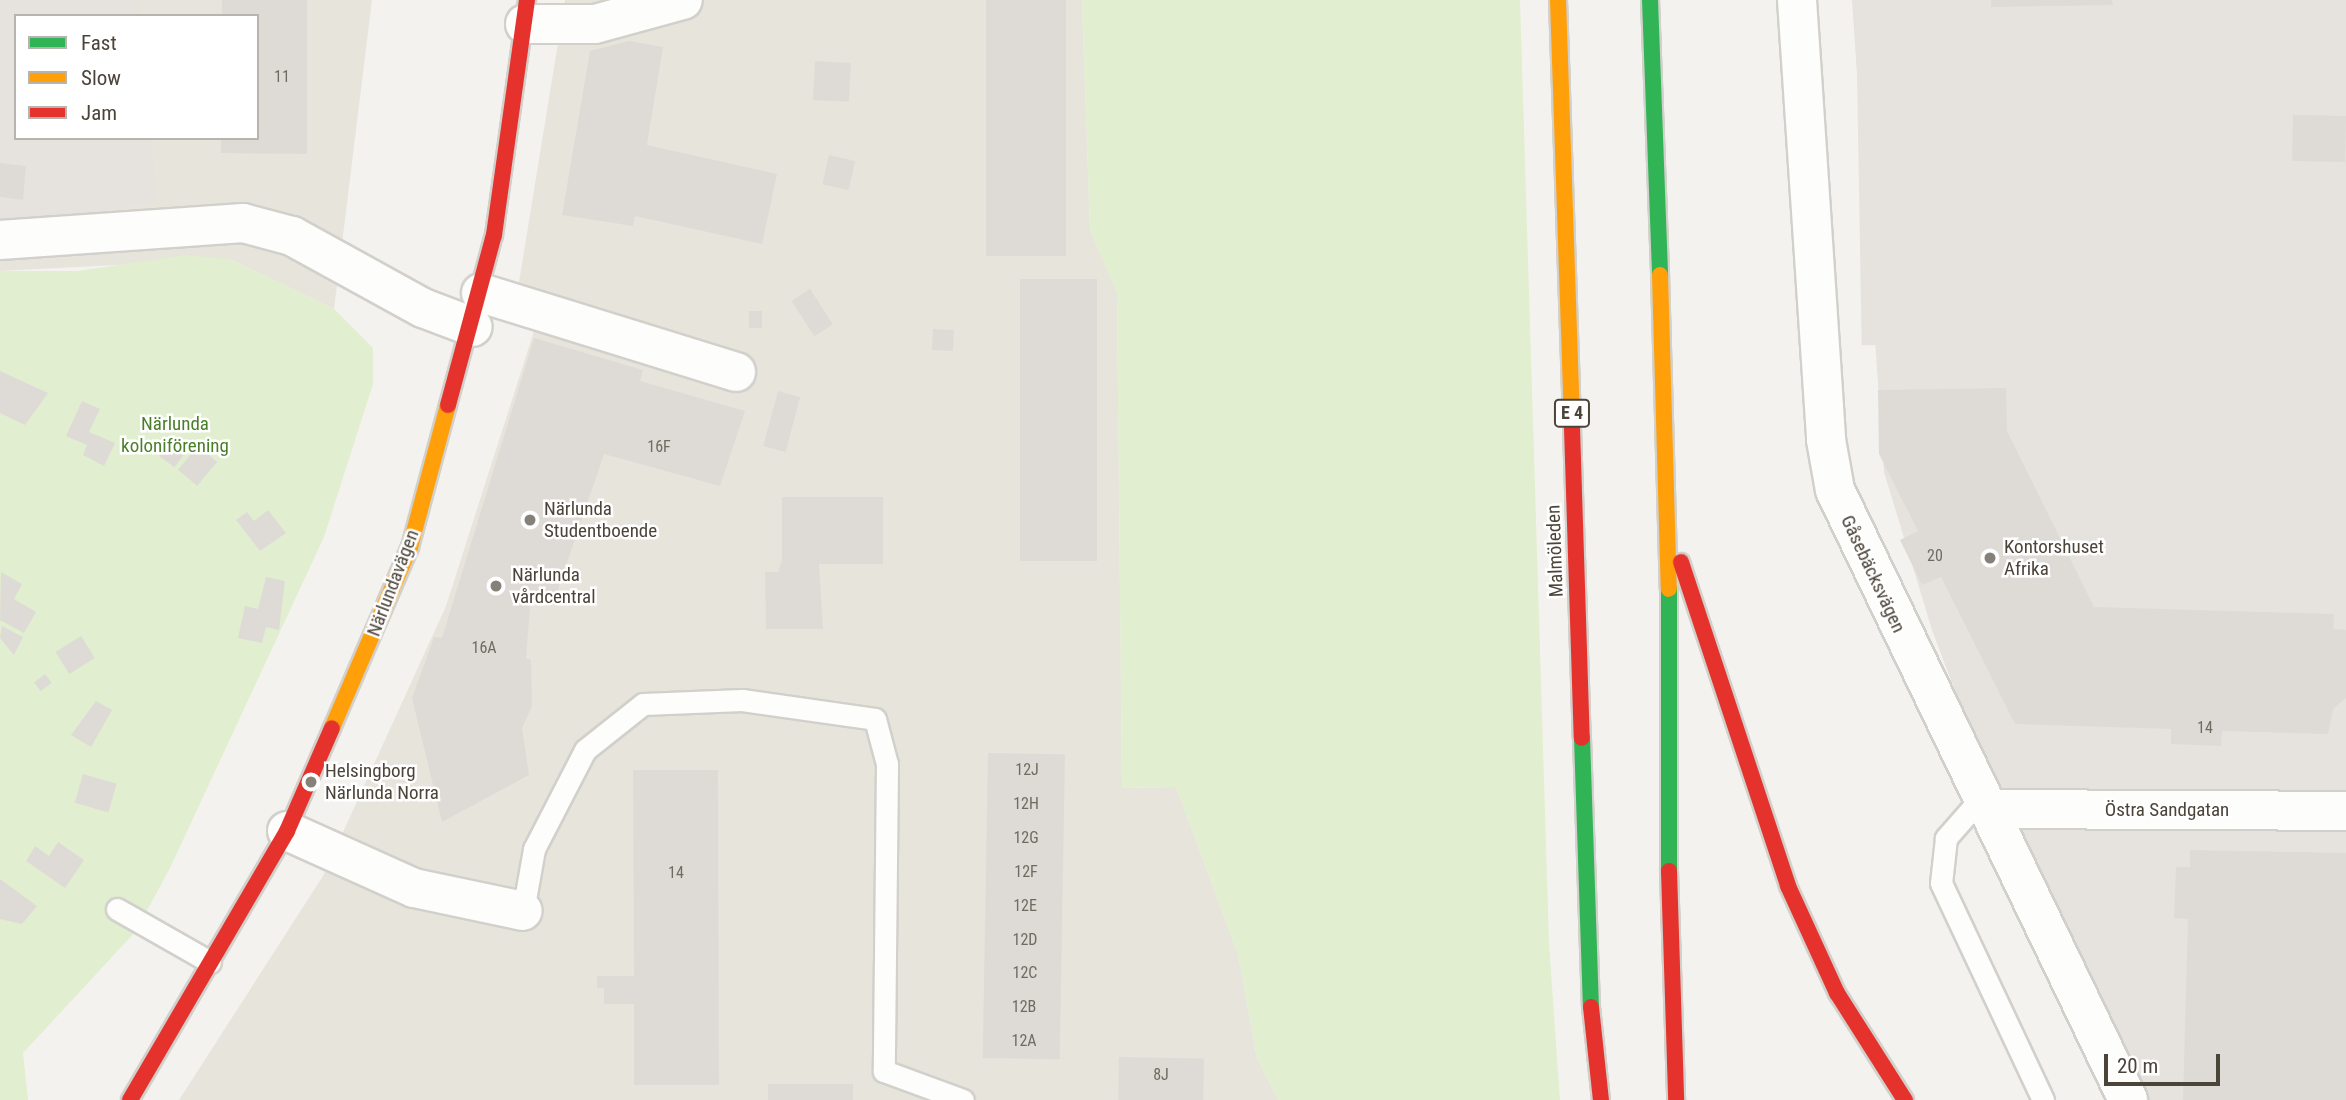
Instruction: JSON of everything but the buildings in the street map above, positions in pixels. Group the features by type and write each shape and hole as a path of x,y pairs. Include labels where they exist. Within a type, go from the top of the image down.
{"main road":[{"name":"Malmöleden","path":"1558,0 1591,1002 1601,1100"},
{"path":"1650,0 1669,529 1669,988 1676,1100"},
{"name":"Närlundavägen","path":"130,1100 287,831 410,547 477,310 526,12"},
{"path":"1669,529 1788,886 1837,993 1905,1100"}],"street":[{"name":"Närlundavägen","path":"526,12 595,24 683,0"},
{"name":"Gåsebäcksvägen","path":"1797,0 1826,440 1835,490 2128,1100"},
{"path":"0,240 243,223 292,236 423,308 477,310 736,373"},
{"name":"Östra Sandgatan","path":"1985,803 2346,811"},
{"path":"287,831 414,888 523,911"}],"lane":[{"path":"523,911 534,849 585,750 643,704 741,699 875,719 887,764 884,1071 963,1100"},
{"path":"1985,803 1946,838 1941,883 2043,1100"},
{"path":"117,909 210,962"}],"shaded area":[{"path":"0,0 372,0 334,309 230,259 0,271"},
{"path":"0,0 139,0 140,14 14,14 14,140 152,140 157,203 16,223 0,218"},
{"path":"565,0 1082,0 1090,230 1117,293 1122,788 1176,787 1238,954 1257,1058 1278,1100 179,1100 323,876 446,606 534,331 519,282"},
{"path":"1852,0 2346,0 2346,1100 2145,1100 1993,791 1932,630 1884,472"},
{"path":"2105,16 2111,341 1862,345 1856,20"}],"green space":[{"path":"1082,0 1520,0 1549,943 1560,1100 1278,1100 1257,1058 1238,954 1176,787 1122,788 1117,294 1090,230"},
{"name":"Närlunda koloniförening","path":"185,255 230,259 334,309 373,348 373,384 324,537 170,868 136,931 23,1053 28,1100 0,1100 0,271 78,271"}],"traffic: fast":[{"path":"1650,0 1660,275"},
{"path":"1669,589 1669,871"},
{"path":"1582,738 1591,1007"}],"traffic: slow":[{"path":"1558,0 1572,428"},
{"path":"1660,275 1669,589"},
{"path":"332,728 410,547 448,405"}],"traffic: jam":[{"path":"448,405 494,235 527,0"},
{"path":"1572,428 1582,738"},
{"path":"1681,562 1788,886 1837,993 1905,1100"},
{"path":"130,1100 287,831 332,728"},
{"path":"1669,871 1676,1100"},
{"path":"1591,1007 1601,1100"}],"place":[{"name":"Närlunda Studentboende","path":"530,520"},
{"name":"Kontorshuset Afrika","path":"1990,558"},
{"name":"Närlunda vårdcentral","path":"496,586"},
{"name":"Helsingborg Närlunda Norra","path":"311,782"}]}
